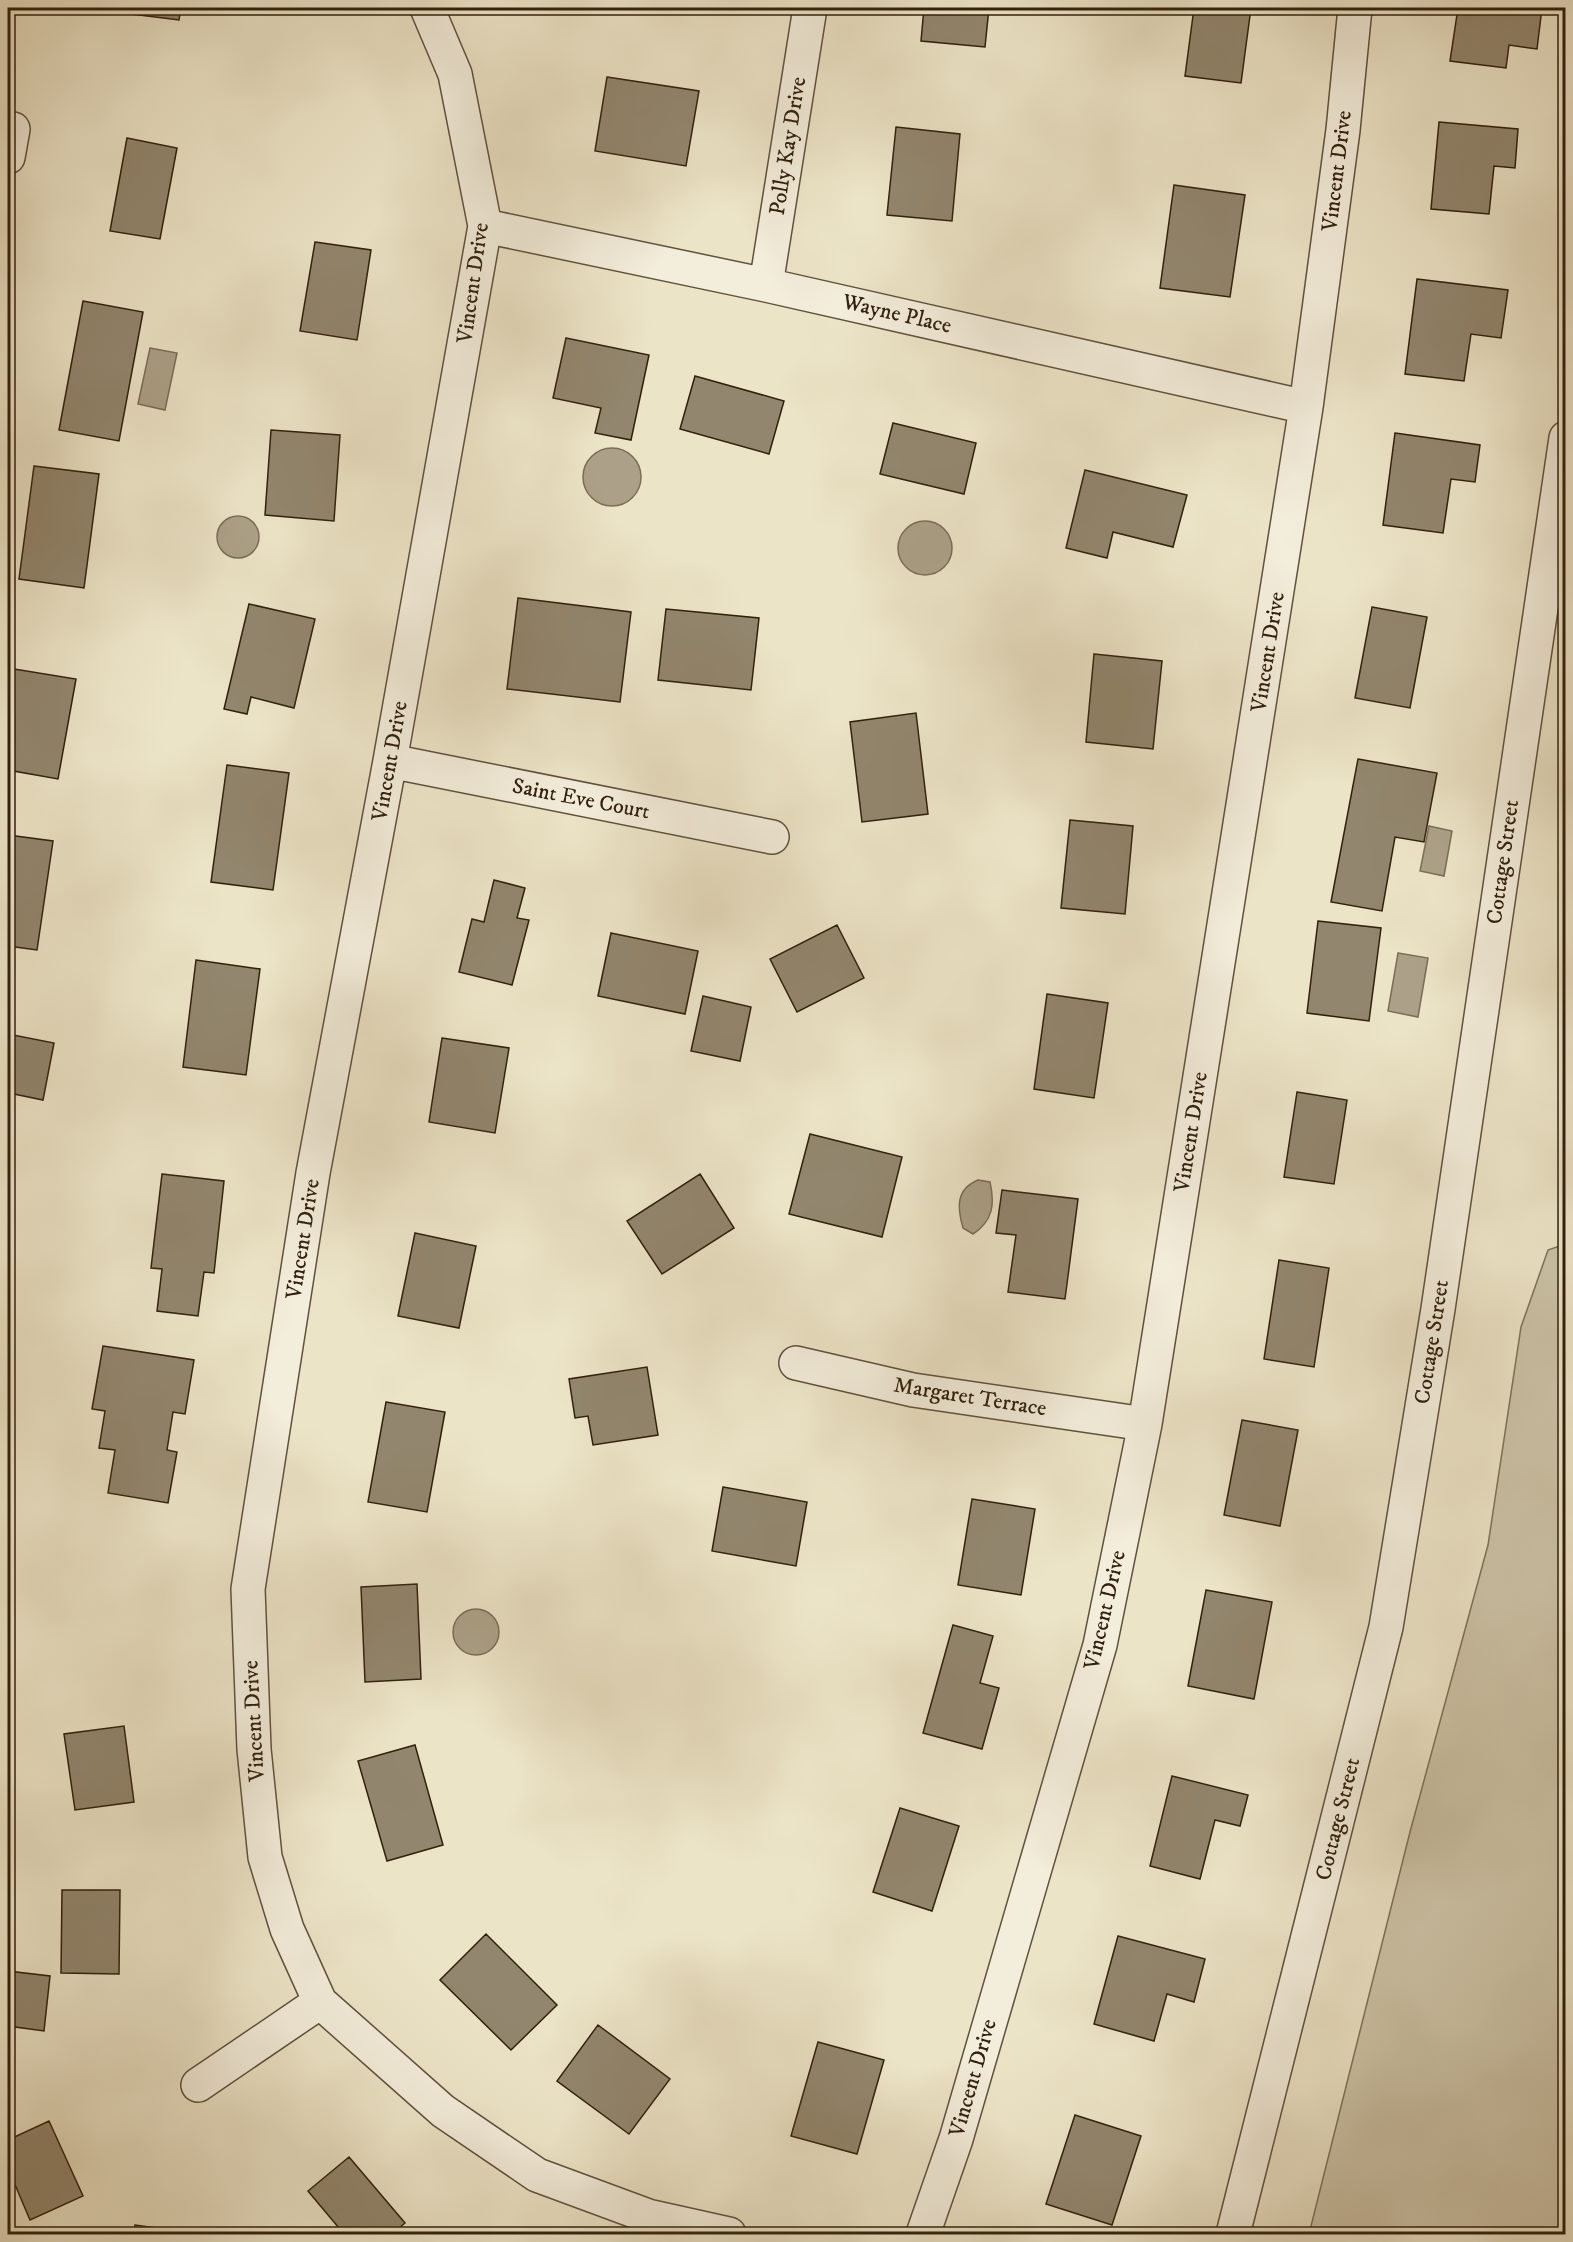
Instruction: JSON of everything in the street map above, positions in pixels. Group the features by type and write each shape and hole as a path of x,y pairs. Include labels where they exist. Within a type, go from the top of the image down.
{"street":[{"name":"Vincent Drive","path":"427,8 455,74 485,226 390,761 313,1173 248,1589 254,1749 265,1857 287,1929 320,2002 443,2111 537,2175 648,2216 729,2235"},
{"name":"Polly Kay Drive","path":"766,285 810,8"},
{"name":"Vincent Drive","path":"923,2235 956,2139 1100,1645 1145,1424 1306,408 1343,130 1355,8"},
{"name":"Wayne Place","path":"485,226 766,285 1306,408"},
{"name":"Cottage Street","path":"1233,2235 1386,1627 1440,1297 1566,438"},
{"name":"Saint Eve Court","path":"390,761 771,837"},
{"name":"Margaret Terrace","path":"796,1363 913,1390 1145,1424"},
{"path":"198,2085 320,2002"}],"shaded area":[{"path":"150,348 177,353 165,410 138,404"},
{"path":"612,448 623,450 636,461 641,477 639,488 628,501 612,506 601,504 588,493 583,477 585,466 596,453"},
{"path":"238,516 246,517 253,522 258,529 258,545 253,552 246,557 238,558 230,557 223,552 218,545 217,537 218,529 223,522 230,517"},
{"path":"925,521 935,523 944,529 950,538 952,548 950,558 944,567 935,573 925,575 915,573 906,567 900,558 898,548 900,538 906,529 915,523"},
{"path":"1429,826 1452,831 1444,876 1420,871"},
{"path":"1398,953 1428,958 1418,1017 1388,1011"},
{"path":"978,1180 990,1182 992,1205 985,1223 973,1234 963,1228 959,1206 966,1188"},
{"path":"1565,1244 1565,2234 1309,2234 1410,1832 1488,1545 1521,1327 1548,1250"},
{"path":"476,1609 485,1610 493,1615 498,1623 498,1641 493,1649 485,1654 476,1655 467,1654 459,1649 454,1641 453,1632 454,1623 459,1615 467,1610"}],"building":[{"path":"107,8 181,8 179,20 107,11"},
{"path":"924,8 989,8 985,47 921,41"},
{"path":"1194,8 1251,8 1241,83 1185,76"},
{"path":"1458,8 1542,8 1537,49 1509,45 1506,68 1450,61"},
{"path":"607,77 699,91 686,166 595,151"},
{"path":"1439,122 1518,129 1515,168 1494,166 1489,214 1431,209"},
{"path":"896,127 960,134 952,221 887,215"},
{"path":"127,138 177,148 160,239 110,231"},
{"path":"1174,185 1245,195 1230,297 1160,288"},
{"path":"315,242 371,250 357,340 300,331"},
{"path":"1417,279 1508,290 1501,338 1471,334 1464,381 1405,374"},
{"path":"83,301 143,312 119,441 59,430"},
{"path":"566,338 649,355 631,440 595,433 601,408 553,398"},
{"path":"695,376 784,401 769,454 680,429"},
{"path":"893,423 976,443 964,494 880,474"},
{"path":"271,430 340,435 334,521 265,515"},
{"path":"1395,433 1480,445 1475,482 1451,479 1443,533 1383,525"},
{"path":"34,466 99,474 84,588 19,579"},
{"path":"1085,470 1187,495 1173,547 1113,532 1107,558 1066,548"},
{"path":"518,598 631,612 620,702 507,689"},
{"path":"249,604 315,619 294,708 251,697 247,714 224,709"},
{"path":"1372,607 1427,617 1410,708 1355,698"},
{"path":"666,609 759,618 751,690 658,680"},
{"path":"1094,654 1162,661 1153,749 1086,742"},
{"path":"8,668 76,679 58,779 8,770"},
{"path":"916,713 928,814 862,822 850,722"},
{"path":"1358,759 1437,773 1424,842 1395,837 1382,911 1331,902"},
{"path":"227,765 289,773 273,890 211,882"},
{"path":"1070,820 1133,826 1125,914 1061,908"},
{"path":"8,835 53,841 37,950 8,946"},
{"path":"494,880 525,888 517,918 529,920 512,985 459,972 472,919 484,922"},
{"path":"1318,921 1381,928 1369,1021 1307,1013"},
{"path":"837,925 864,978 797,1012 770,959"},
{"path":"611,933 698,951 685,1014 598,996"},
{"path":"196,960 260,969 246,1075 183,1067"},
{"path":"1047,994 1108,1003 1094,1098 1034,1089"},
{"path":"703,996 751,1007 740,1061 691,1051"},
{"path":"8,1034 54,1043 43,1100 9,1093 8,1103"},
{"path":"442,1038 509,1048 495,1133 429,1122"},
{"path":"1297,1092 1347,1100 1334,1184 1284,1177"},
{"path":"810,1134 902,1157 882,1237 789,1214"},
{"path":"162,1174 224,1181 214,1273 204,1272 198,1316 157,1311 162,1269 151,1268"},
{"path":"700,1174 734,1228 662,1274 627,1221"},
{"path":"1002,1190 1078,1199 1065,1299 1008,1292 1016,1235 996,1233"},
{"path":"415,1233 476,1246 459,1328 398,1316"},
{"path":"1279,1260 1329,1268 1314,1367 1264,1359"},
{"path":"103,1346 194,1360 185,1414 173,1412 167,1450 177,1452 168,1503 108,1493 115,1450 99,1448 105,1411 92,1409"},
{"path":"647,1367 658,1435 593,1445 588,1416 575,1418 569,1379"},
{"path":"386,1402 445,1412 427,1512 368,1502"},
{"path":"1242,1420 1298,1430 1280,1526 1224,1515"},
{"path":"723,1487 807,1502 796,1566 712,1551"},
{"path":"972,1499 1035,1509 1021,1595 958,1585"},
{"path":"417,1584 421,1679 365,1682 361,1587"},
{"path":"1206,1590 1272,1602 1254,1699 1188,1686"},
{"path":"953,1625 993,1636 980,1683 999,1688 982,1749 923,1733"},
{"path":"124,1726 134,1802 75,1810 64,1734"},
{"path":"415,1745 443,1845 387,1861 358,1761"},
{"path":"1172,1776 1248,1795 1240,1826 1215,1820 1200,1879 1150,1866"},
{"path":"900,1808 959,1826 932,1911 873,1892"},
{"path":"62,1890 120,1890 119,1974 61,1973"},
{"path":"486,1934 557,2005 511,2050 440,1980"},
{"path":"1118,1936 1205,1959 1194,2002 1167,1994 1154,2041 1094,2024"},
{"path":"8,1971 50,1976 44,2031 8,2026"},
{"path":"598,2025 670,2079 629,2134 557,2081"},
{"path":"818,2042 884,2060 857,2154 791,2136"},
{"path":"1075,2115 1141,2136 1112,2225 1046,2204"},
{"path":"49,2121 83,2196 30,2220 8,2168 8,2140"},
{"path":"349,2157 405,2223 392,2234 344,2234 308,2191"},
{"path":"135,2225 198,2234 133,2234"}]}
